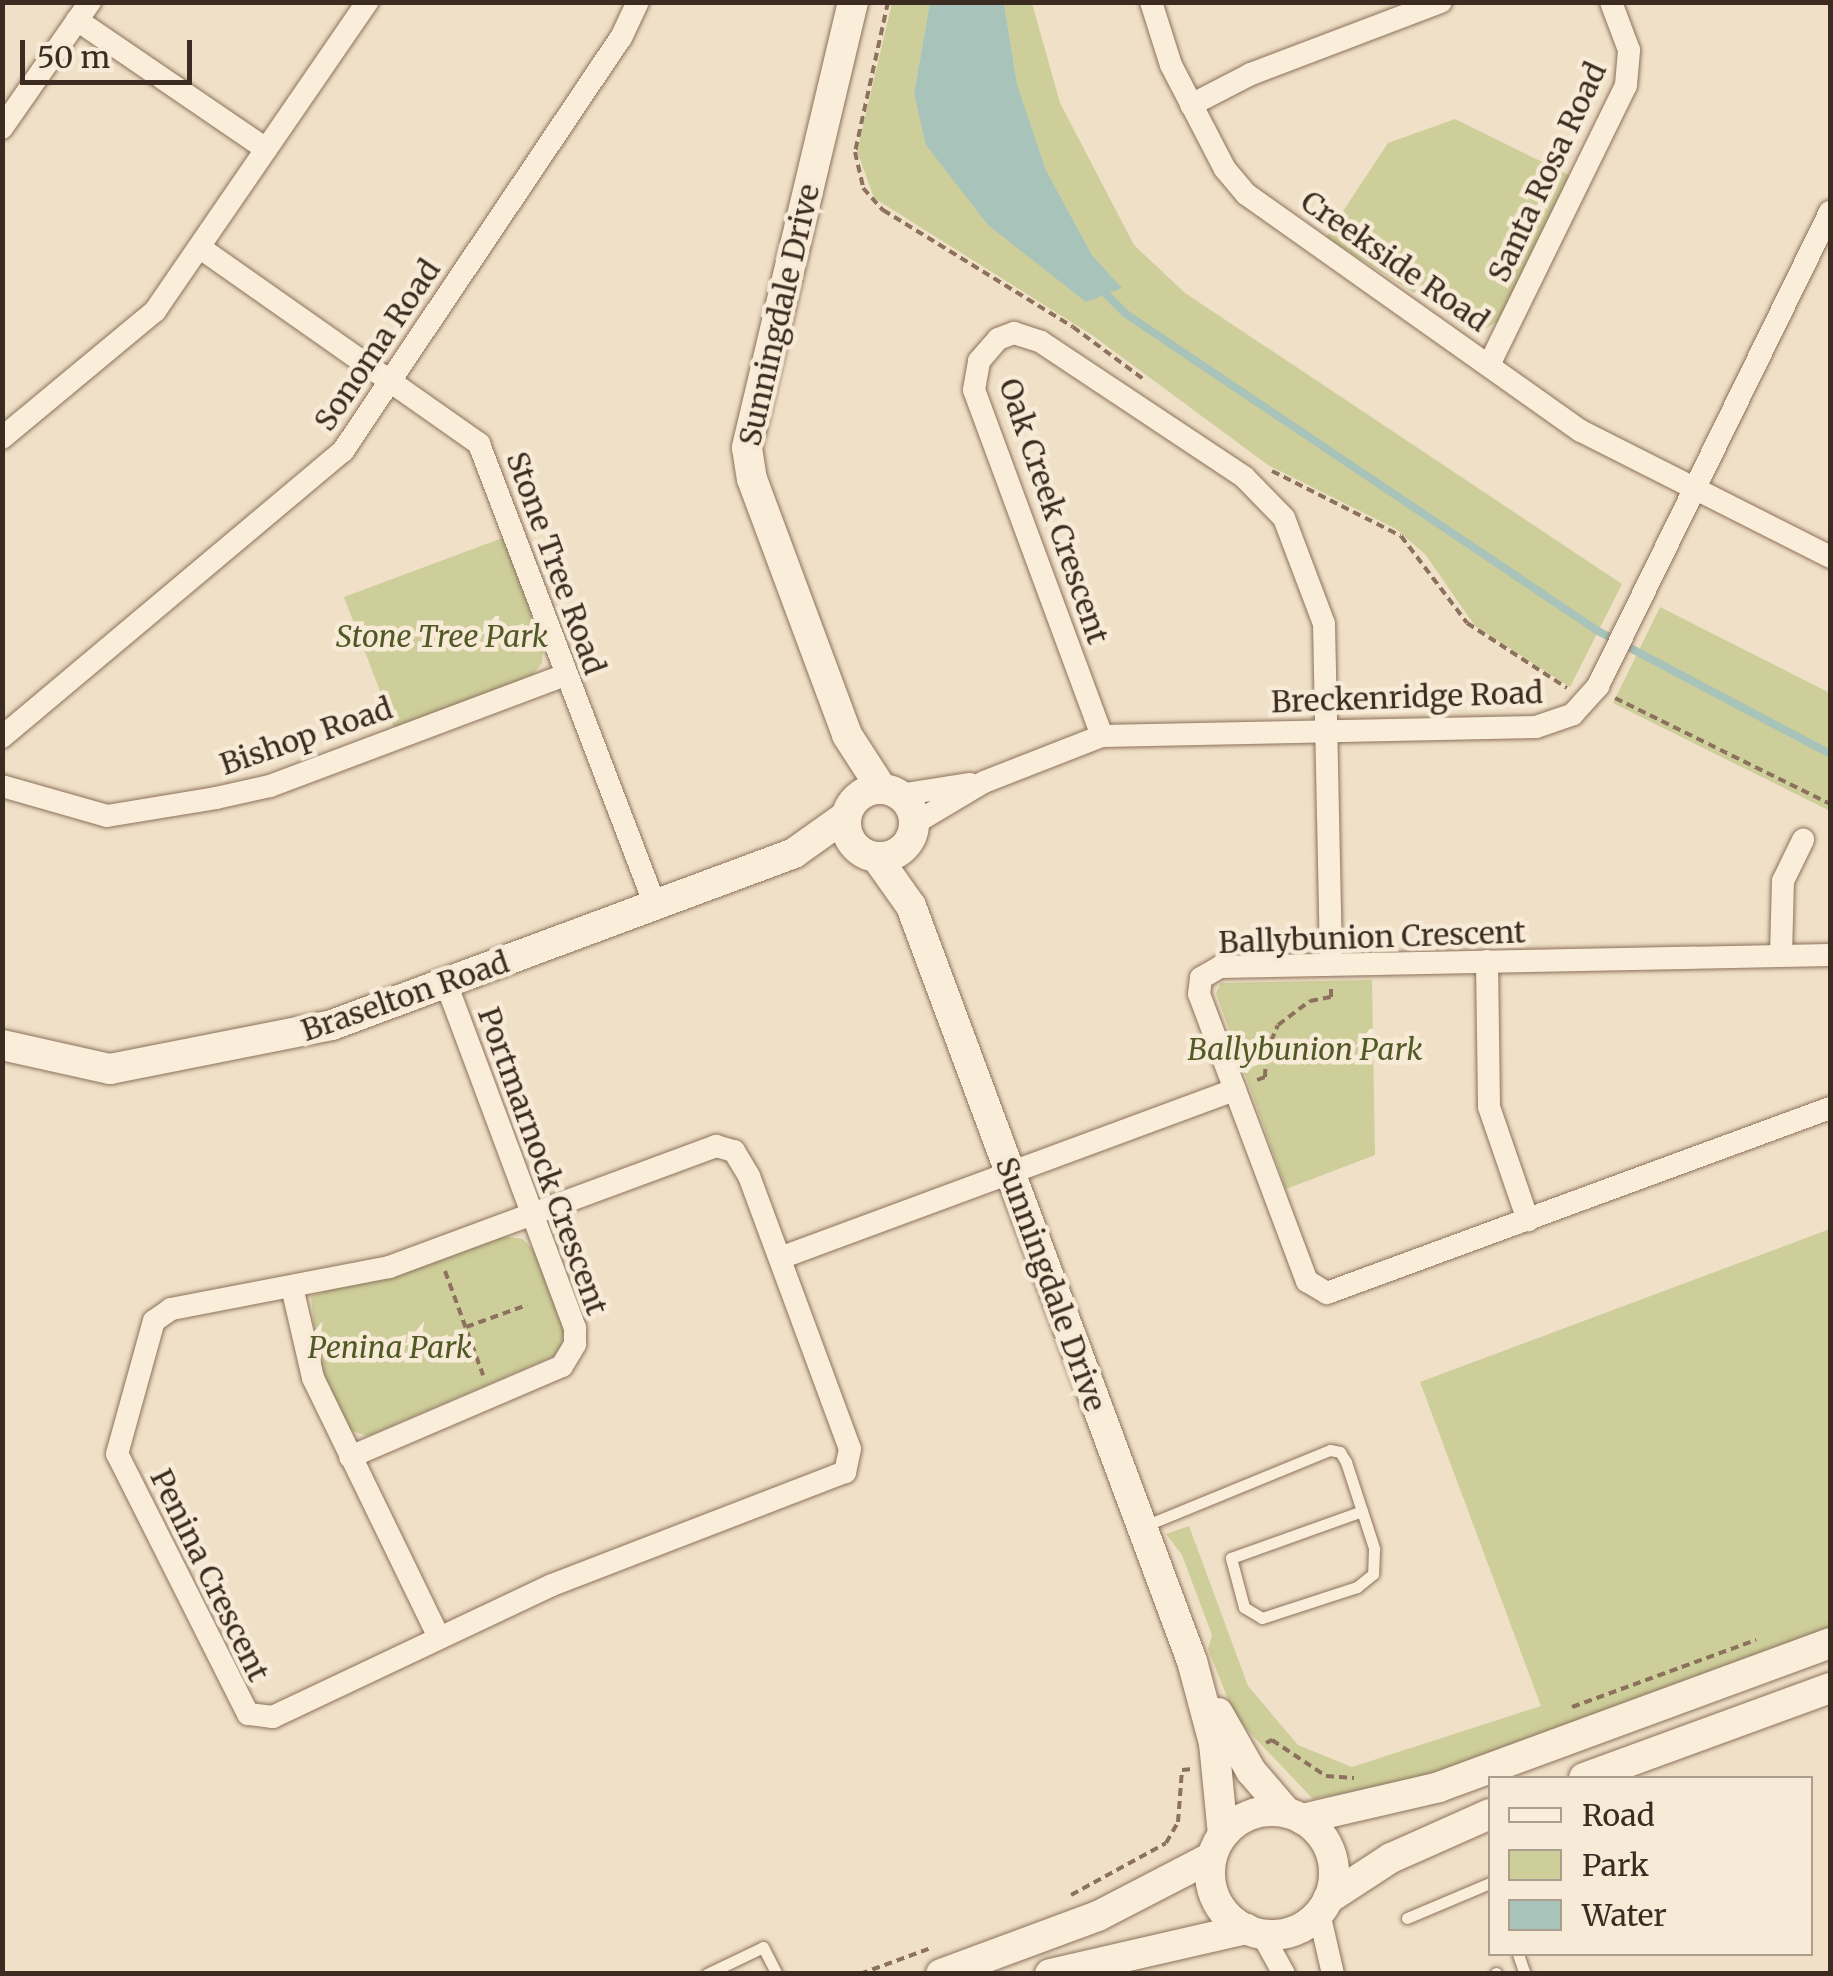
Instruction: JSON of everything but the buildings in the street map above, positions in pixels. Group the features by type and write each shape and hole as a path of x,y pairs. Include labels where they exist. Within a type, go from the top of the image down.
{"street":[{"path":"2,438 155,311 202,250 367,2"},
{"name":"Sonoma Road","path":"2,737 334,460 621,38 638,2"},
{"name":"Sunningdale Drive","path":"852,2 746,448 752,479 847,735 891,792 911,833 911,906"},
{"name":"Creekside Road","path":"1150,2 1192,105 1246,194 1581,431 1830,557"},
{"path":"1192,105 1252,74 1441,2"},
{"name":"Santa Rosa Road","path":"1490,363 1626,85 1629,50 1611,2"},
{"path":"2,128 83,11 266,150"},
{"name":"Breckenridge Road","path":"911,833 984,782 1102,736 1543,726 1564,720 1598,685 1830,212"},
{"name":"Stone Tree Road","path":"202,250 391,380 483,450 654,906"},
{"name":"Oak Creek Crescent","path":"1102,736 974,390 975,372 991,345 1014,333 1041,342 1272,500 1324,624 1327,732"},
{"name":"Bishop Road","path":"2,786 107,816 216,798 270,786 565,675"},
{"path":"1327,732 1331,962"},
{"name":"Sunningdale Drive","path":"847,735 849,810 868,854 911,906 1192,1661 1214,1743 1217,1846"},
{"name":"Breckenridge Road","path":"891,792 984,782"},
{"name":"Braselton Road","path":"2,1046 110,1069 308,1031 794,854 849,810 891,792"},
{"path":"868,854 911,833"},
{"path":"1781,956 1783,881 1803,840"},
{"name":"Braselton Road","path":"794,854 868,854"},
{"name":"Ballybunion Crescent","path":"1830,955 1220,966 1201,978 1199,994 1298,1260 1318,1291 1335,1292 1830,1108"},
{"path":"1486,960 1489,1107 1528,1220"},
{"name":"Portmarnock Crescent","path":"350,1456 490,1393 562,1366 576,1344 533,1214 446,983"},
{"path":"780,1258 1234,1090"},
{"name":"Penina Crescent","path":"726,1146 740,1157 850,1449 845,1472 438,1635 273,1717 255,1718 241,1706 121,1462 117,1438 154,1321 171,1309 292,1288 436,1250 726,1146"},
{"path":"292,1288 309,1367 438,1635"},
{"path":"941,1974 1098,1916 1217,1846 1255,1814 1295,1816 1395,1801 1556,1729 1830,1642"},
{"name":"Sunningdale Drive","path":"1192,1661 1242,1757 1295,1816"},
{"path":"1556,1729 1662,1725 1830,1663"},
{"path":"1589,1776 1830,1688"},
{"path":"1050,1974 1255,1931 1289,1932 1392,1858 1488,1815"},
{"path":"1295,1816 1331,1854 1323,1906 1333,1974"},
{"path":"1217,1846 1216,1900 1255,1931 1284,1974"}],"lane":[{"path":"1142,1527 1330,1450 1346,1462 1362,1511 1377,1565 1373,1574 1358,1587 1262,1618 1247,1612 1232,1558 1362,1511"},
{"path":"1642,1776 1665,1748"},
{"path":"1406,1918 1488,1884"},
{"path":"707,1974 763,1946 777,1974"}],"path":[{"path":"888,2 854,152 864,188 883,210 1073,327 1147,382"},
{"path":"1264,466 1401,536 1420,554 1456,611 1490,643 1575,692 1598,685 1612,696 1830,804"},
{"path":"1234,1090 1265,1077 1266,1053 1278,1025 1310,1001 1331,997 1331,962"},
{"path":"436,1250 490,1393"},
{"path":"466,1328 527,1305"},
{"path":"1556,1729 1760,1638"},
{"path":"1260,1746 1272,1740 1326,1776 1369,1776"},
{"path":"1068,1896 1166,1843 1178,1822 1182,1770 1207,1768"},
{"path":"860,1974 946,1942"}],"green space":[{"path":"892,3 930,3 914,93 1121,287 1092,255 1046,170 1017,84 1004,3 1032,3 1060,103 1134,245 1185,293 1622,584 1570,687 1475,626 1425,554 1396,529 1268,465 1092,335 874,198 857,151"},
{"path":"1455,119 1571,176 1499,321 1477,333 1326,237 1388,143"},
{"name":"Stone Tree Park","path":"505,537 544,641 542,663 532,676 394,728 344,597"},
{"path":"1660,607 1830,693 1830,811 1613,703"},
{"name":"Ballybunion Park","path":"1372,980 1375,1155 1286,1189 1216,993 1221,983"},
{"path":"1830,1229 1830,1629 1429,1777 1313,1799 1235,1717 1208,1649 1212,1635 1182,1555 1166,1534 1189,1526 1248,1686 1298,1745 1352,1767 1541,1706 1420,1382"},
{"name":"Penina Park","path":"501,1236 523,1239 536,1253 565,1329 559,1354 368,1436 348,1430 318,1368 311,1296"}],"water":[{"path":"930,3 1004,3 1017,84 1046,170 1092,255 1122,288 1086,302 988,225 926,145 914,93"}],"waterway":[{"path":"1099,287 1126,314 1598,631 1830,754"}]}
